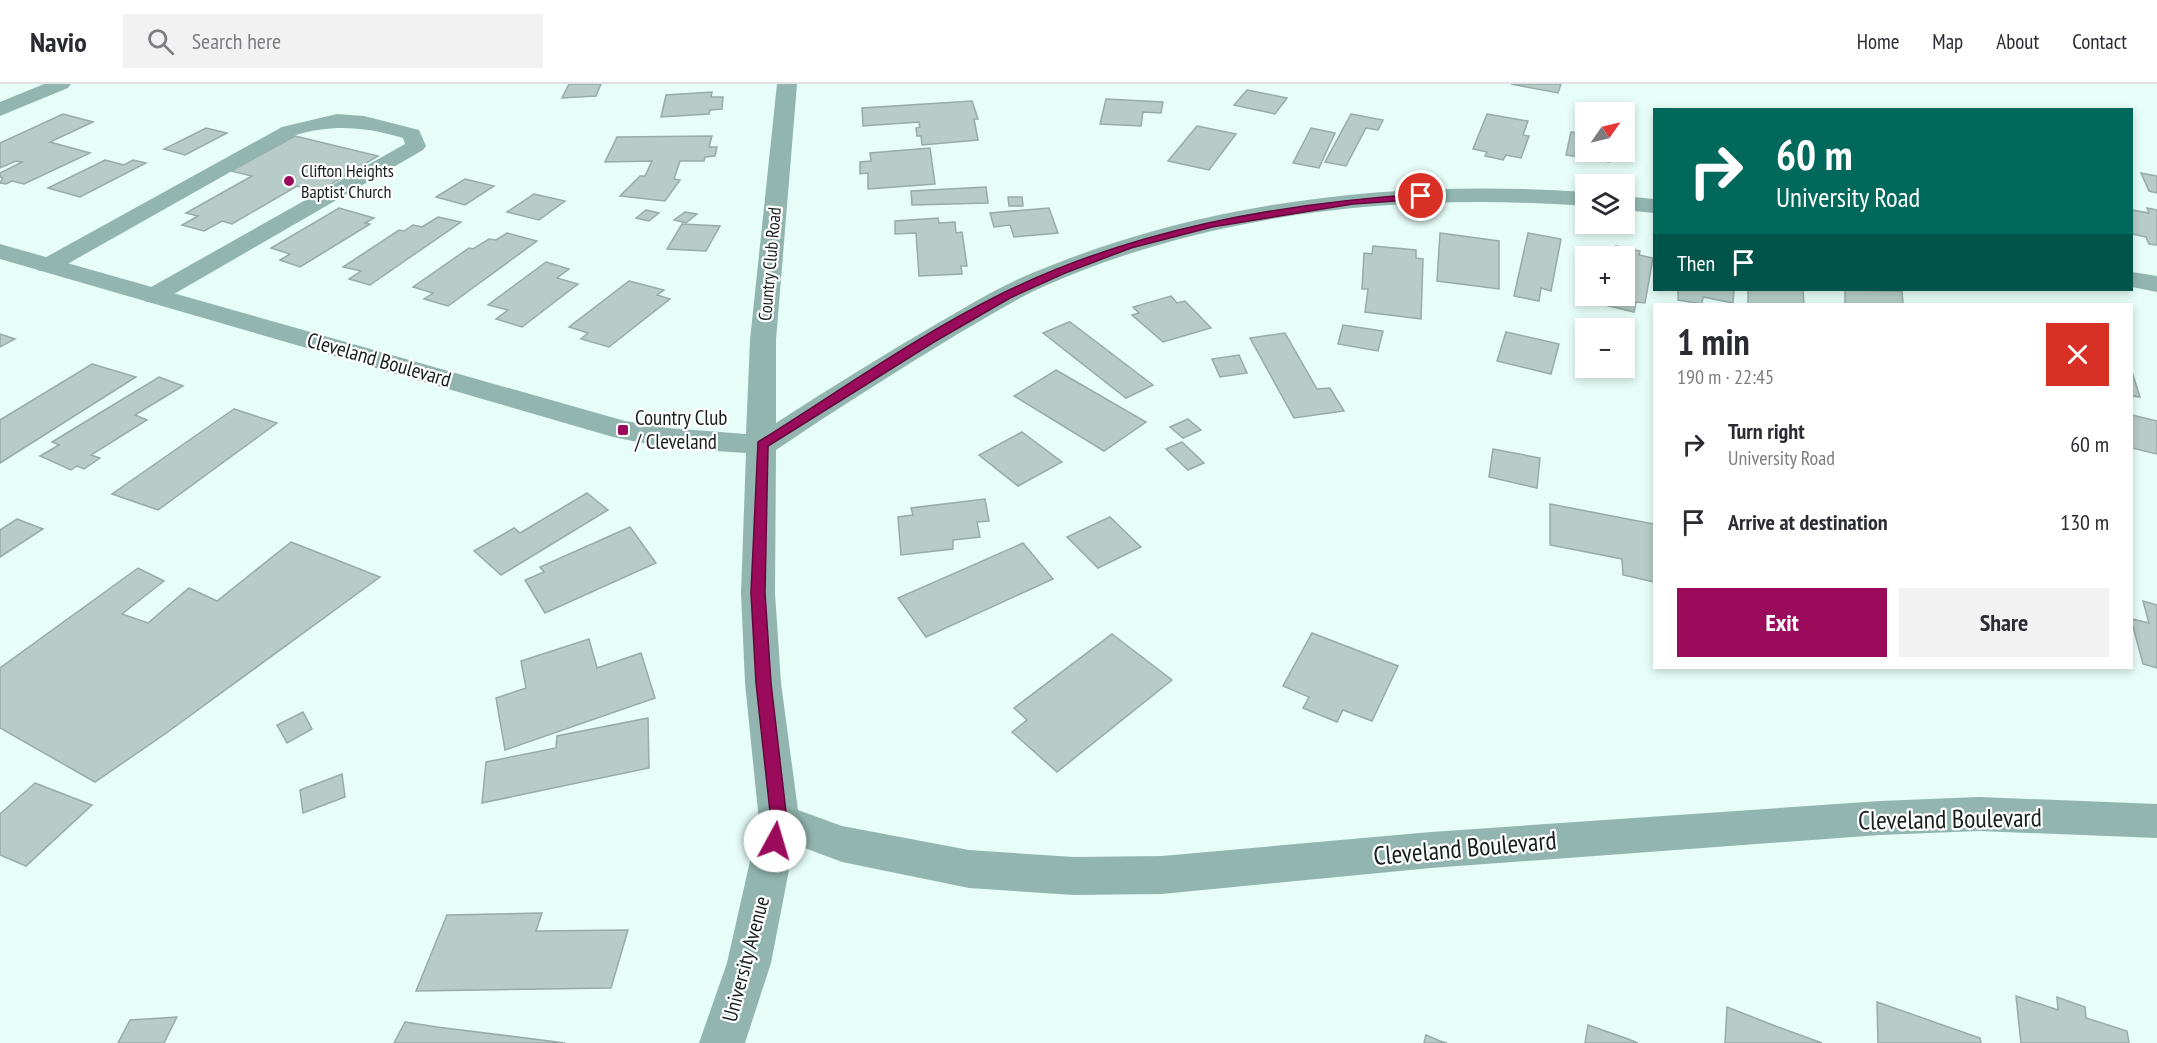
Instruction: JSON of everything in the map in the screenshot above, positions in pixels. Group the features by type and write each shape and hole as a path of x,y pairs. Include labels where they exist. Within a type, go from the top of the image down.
{"street":[{"path":"0,110 61,84"},
{"name":"Country Club Road","path":"762,445 763,340 787,84"},
{"path":"762,445 855,385 1006,295 1039,279 1127,246 1212,224 1375,199 1490,193 1575,198"},
{"path":"1635,204 1653,206"},
{"name":"Cleveland Boulevard","path":"0,251 623,430 668,438 762,445"},
{"path":"2133,280 2157,284"},
{"name":"University Avenue","path":"722,1043 749,963 779,821 764,683 758,593 762,445"},
{"name":"Cleveland Boulevard","path":"779,821 842,844 969,869 1074,876 1162,875 1431,850 1880,818 1979,814 2157,821"}],"lane":[{"path":"47,266 289,131 313,123 361,119 412,134 416,146 153,296"}],"building":[{"path":"569,84 601,84 596,96 562,98"},
{"path":"1511,84 1561,84 1558,93"},
{"path":"1247,90 1287,98 1275,114 1234,105"},
{"path":"712,92 711,97 723,97 722,109 710,110 709,114 661,117 666,95"},
{"path":"1106,99 1163,102 1161,113 1143,112 1141,126 1100,124"},
{"path":"972,101 978,119 974,119 978,140 922,145 921,136 917,136 916,128 920,127 919,122 863,126 862,108"},
{"path":"63,114 93,122 50,142 90,153 24,184 12,181 6,184 0,183 3,178 0,177 0,173 22,162 16,161 0,168 0,143"},
{"path":"1351,114 1383,120 1378,130 1366,128 1346,166 1325,162"},
{"path":"1487,114 1528,121 1523,135 1529,136 1521,158 1506,155 1503,160 1485,156 1487,152 1473,149"},
{"path":"1197,126 1236,134 1209,170 1168,161"},
{"path":"206,128 227,133 185,155 164,149"},
{"path":"1311,128 1335,133 1319,168 1293,163"},
{"path":"1571,132 1575,133 1575,156 1566,155"},
{"name":"Clifton Heights Baptist Church","path":"295,136 378,156 318,192 297,186 232,224 222,221 204,231 182,225 198,216 186,213 252,176 231,171"},
{"path":"712,136 709,147 717,147 715,156 705,157 704,161 680,161 674,179 680,180 665,201 620,196 640,176 645,176 652,161 605,162 617,137"},
{"path":"930,148 935,184 868,189 868,173 860,174 860,162 871,161 870,153"},
{"path":"105,160 124,165 133,160 146,163 80,197 48,188"},
{"path":"2141,173 2157,176 2157,193 2149,191"},
{"path":"465,179 494,186 465,205 436,197"},
{"path":"986,187 988,203 912,205 911,191"},
{"path":"534,194 565,201 539,220 507,212"},
{"path":"1008,197 1022,197 1023,206 1009,206"},
{"path":"339,208 374,218 365,223 370,224 300,267 280,260 290,254 271,248"},
{"path":"1049,208 1058,233 1014,237 1010,225 994,227 990,213"},
{"path":"2147,208 2157,210 2157,245 2149,244 2146,237 2133,234 2133,210 2149,213"},
{"path":"646,210 659,213 649,221 636,218"},
{"path":"685,212 697,214 686,223 674,220"},
{"path":"438,217 461,222 370,285 349,279 361,271 343,267 399,230 404,231 413,225 422,227"},
{"path":"938,218 939,223 955,222 956,233 962,232 967,266 961,266 962,274 919,276 916,233 895,234 895,221"},
{"path":"682,224 720,226 706,251 667,249"},
{"path":"507,233 537,241 448,306 424,299 433,293 413,287 469,248 473,249 489,239 496,240"},
{"path":"1440,233 1499,241 1499,289 1437,281"},
{"path":"1528,233 1561,239 1551,291 1541,288 1539,301 1514,296"},
{"path":"1373,246 1416,250 1416,258 1423,259 1421,319 1365,312 1368,289 1362,289 1364,253 1372,254"},
{"path":"1635,250 1640,251 1639,255 1653,258 1645,303 1636,302 1634,312 1609,306 1635,306"},
{"path":"546,262 569,269 557,278 578,284 522,327 496,319 508,310 488,305"},
{"path":"629,281 664,290 657,295 670,299 609,347 581,339 588,333 569,327"},
{"path":"1678,291 1734,291 1733,303 1703,297 1702,303 1678,300"},
{"path":"1748,291 1803,291 1804,303 1748,303"},
{"path":"1845,291 1902,291 1903,303 1845,303"},
{"path":"1171,296 1177,303 1185,301 1211,328 1163,342 1132,315 1139,313 1133,307"},
{"path":"1070,322 1153,385 1126,398 1043,333"},
{"path":"1343,325 1383,331 1378,351 1338,344"},
{"path":"1506,332 1559,344 1551,374 1497,361"},
{"path":"1285,333 1317,389 1330,388 1344,411 1294,418 1250,338"},
{"path":"0,334 15,339 0,347"},
{"path":"1239,355 1247,373 1220,377 1212,359"},
{"path":"92,364 136,377 0,463 0,420"},
{"path":"1056,370 1146,422 1104,451 1014,396"},
{"path":"2133,375 2140,397 2133,396"},
{"path":"159,377 183,386 135,415 147,420 91,455 100,458 84,469 77,466 71,470 40,456 59,445 52,442"},
{"path":"234,409 277,423 158,510 112,494"},
{"path":"2133,415 2157,421 2157,454 2133,448"},
{"path":"1188,419 1201,430 1183,438 1170,427"},
{"path":"1022,432 1062,462 1018,486 979,455"},
{"path":"1182,442 1204,463 1188,470 1166,449"},
{"path":"1493,449 1540,458 1537,488 1489,477"},
{"path":"587,493 608,510 501,575 474,551 514,528 520,533"},
{"path":"985,499 989,521 977,522 980,537 953,540 953,549 901,555 898,517 913,515 911,508"},
{"path":"1550,504 1653,524 1653,582 1623,575 1622,559 1550,545"},
{"path":"1110,517 1141,547 1098,568 1067,537"},
{"path":"17,519 43,529 0,557 0,530"},
{"path":"630,527 656,563 545,613 525,580 544,572 540,567"},
{"path":"291,542 380,577 165,734 95,782 0,728 0,668 138,568 164,581 122,614 148,623 189,588 217,601"},
{"path":"1023,543 1053,579 926,637 898,598"},
{"path":"2143,601 2157,605 2157,668 2143,664 2133,619 2149,623"},
{"path":"1312,633 1398,666 1372,721 1343,710 1337,722 1303,708 1309,697 1283,686"},
{"path":"1112,634 1172,680 1057,772 1012,732 1027,720 1014,708"},
{"path":"589,639 597,668 641,653 655,698 505,750 496,698 526,688 521,661"},
{"path":"303,712 312,729 287,743 277,725"},
{"path":"648,718 649,768 482,803 486,762 556,748 557,736"},
{"path":"342,774 345,797 303,813 300,790"},
{"path":"35,783 92,805 26,866 0,855 0,814"},
{"path":"542,913 536,931 628,930 611,988 416,991 447,915"},
{"path":"2016,996 2058,1010 2057,997 2085,1007 2086,1018 2127,1031 2129,1043 2021,1043"},
{"path":"1877,1002 1980,1038 1981,1043 1878,1043"},
{"path":"1727,1007 1778,1027 1822,1043 1725,1043"},
{"path":"177,1017 164,1043 118,1043 130,1020"},
{"path":"405,1022 437,1027 565,1043 394,1043"},
{"path":"1588,1025 1628,1039 1638,1043 1585,1043"},
{"path":"1426,1035 1440,1041 1447,1043 1424,1043"}],"place":[{"name":"Clifton Heights Baptist Church","path":"289,181"},
{"name":"Country Club / Cleveland","path":"623,430"}],"route":[{"path":"775,841 779,821 764,683 758,593 762,445 930,339 1006,295 1039,279 1127,246 1212,224 1353,201 1421,196"}]}
